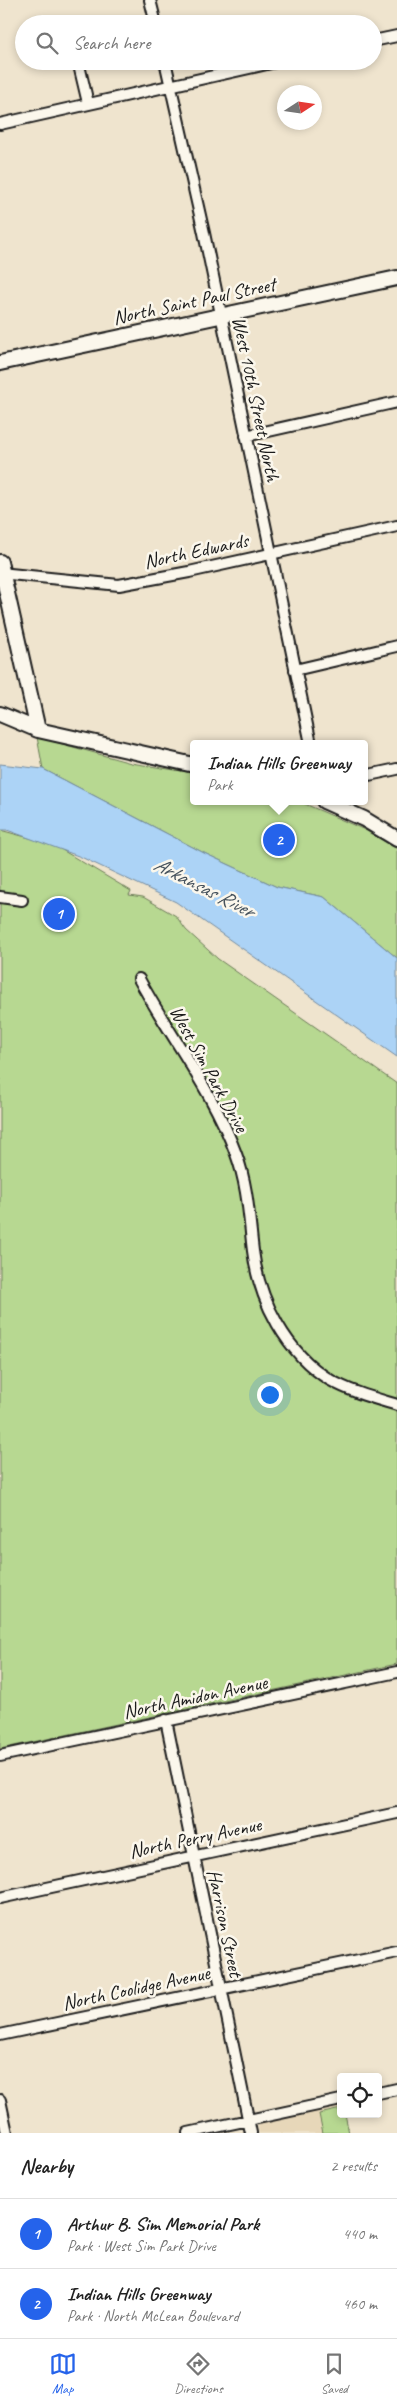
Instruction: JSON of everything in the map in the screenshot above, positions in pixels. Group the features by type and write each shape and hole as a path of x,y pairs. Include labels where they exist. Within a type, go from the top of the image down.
{"street":[{"path":"150,0 154,15"},
{"path":"382,39 397,36"},
{"path":"80,70 88,103"},
{"name":"West 10th Street North","path":"167,70 222,317 310,740"},
{"path":"0,124 239,70"},
{"name":"North Saint Paul Street","path":"0,363 397,278"},
{"path":"246,436 397,402"},
{"name":"North Edwards","path":"1,569 119,585 397,526"},
{"path":"1,569 38,730"},
{"path":"295,670 397,646"},
{"path":"0,714 38,730 190,764"},
{"path":"368,775 397,769"},
{"path":"334,805 364,819 397,839"},
{"path":"0,897 22,900"},
{"name":"West Sim Park Drive","path":"139,980 210,1097 236,1153 248,1196 257,1274 265,1299 276,1322 287,1339 302,1356 329,1380 358,1393 397,1405"},
{"name":"North Amidon Avenue","path":"0,1756 397,1672"},
{"name":"Harrison Street","path":"166,1720 251,2133"},
{"name":"North Perry Avenue","path":"0,1898 397,1813"},
{"name":"North Coolidge Avenue","path":"0,2035 397,1952"},
{"path":"382,2091 397,2088"},
{"path":"0,2100 7,2133"},
{"path":"188,2133 337,2101"}],"shaded area":[{"path":"337,2106 337,2118 346,2118 349,2133 259,2133 258,2125 262,2122"}],"green space":[{"path":"37,737 131,763 190,772 190,805 307,805 365,830 397,849 397,958 324,897 277,887 204,853 43,769"},
{"path":"0,830 52,844 131,891 129,895 143,897 176,916 186,930 218,959 397,1084 397,1664 0,1749"},
{"path":"337,2110 337,2118 346,2118 349,2133 323,2133 319,2114"}],"water":[{"name":"Arkansas River","path":"0,764 43,769 204,853 277,887 324,897 397,958 397,1057 176,902 81,857 7,830 0,830"}],"place":[{"name":"Indian Hills Greenway","path":"279,840"},
{"name":"Arthur B. Sim Memorial Park","path":"59,914"}]}
